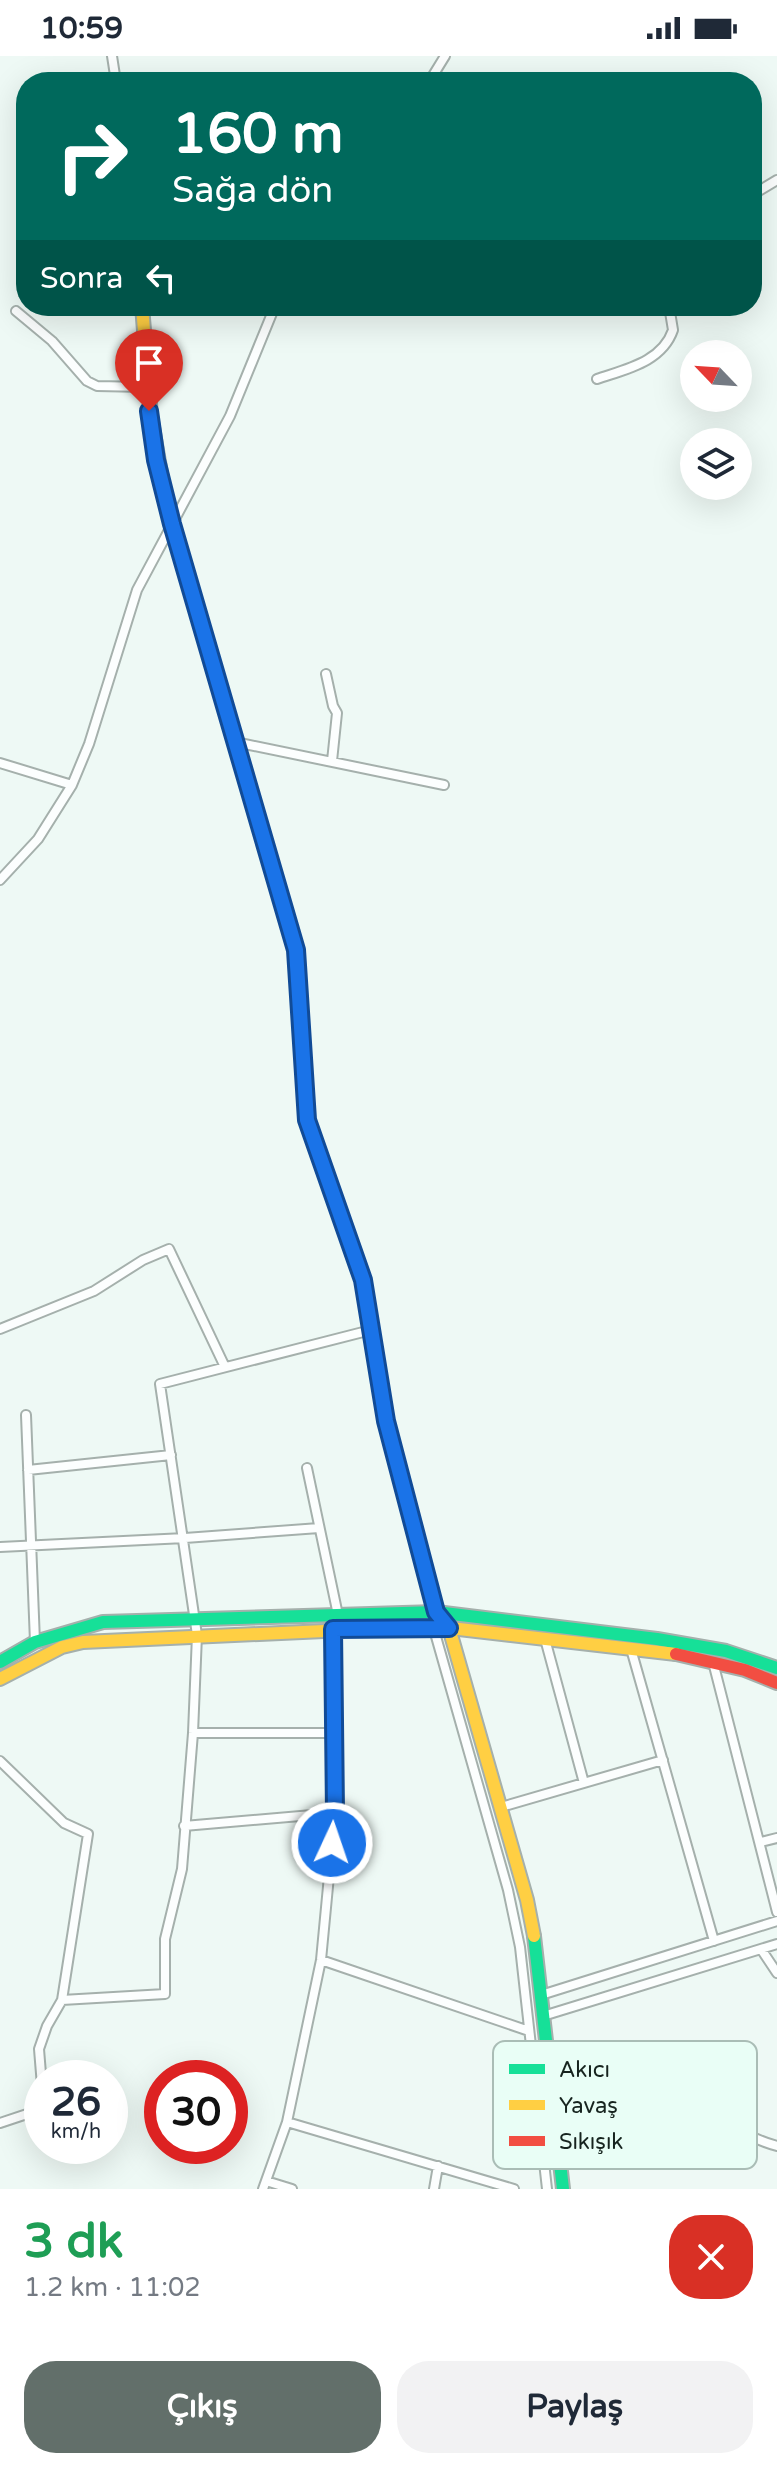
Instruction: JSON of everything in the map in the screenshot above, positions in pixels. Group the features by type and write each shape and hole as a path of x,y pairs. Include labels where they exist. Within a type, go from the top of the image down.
{"street":[{"path":"22,316 52,341 87,381 97,386 145,387"},
{"path":"142,316 145,387 156,460 296,950 307,1120 363,1280 386,1421 436,1612 449,1628 527,1900 546,2041"},
{"path":"0,880 38,839 72,785 89,744 137,590 230,416 271,316"},
{"path":"597,379 635,366 659,352 673,330 671,316"},
{"path":"326,674 337,713 332,761"},
{"path":"235,742 444,785"},
{"path":"0,763 72,785"},
{"path":"0,1329 94,1291 143,1260 169,1249 225,1367"},
{"path":"62,2000 165,1994 165,1939 182,1869 197,1635 160,1384 371,1330"},
{"path":"26,1415 35,1642"},
{"path":"28,1470 171,1455"},
{"path":"307,1468 338,1615"},
{"path":"0,1547 319,1528"},
{"path":"436,1612 433,1626 508,1890 520,1947 530,2041"},
{"path":"0,1662 35,1642 65,1630 103,1622 436,1612 657,1639 726,1651 777,1668"},
{"path":"0,1679 62,1647 83,1642 433,1626 631,1649 713,1662 777,1683"},
{"path":"292,2189 265,2185 287,2122 321,1960 335,1813 333,1629"},
{"path":"545,1639 584,1783"},
{"path":"631,1649 714,1941"},
{"path":"713,1662 777,1912"},
{"path":"193,1733 332,1733"},
{"path":"501,1807 663,1760"},
{"path":"2,1766 64,1823 88,1834 62,2000 47,2026 39,2049 40,2060"},
{"path":"184,1826 335,1813"},
{"path":"761,1842 777,1838"},
{"path":"541,1995 777,1921"},
{"path":"543,2016 777,1944"},
{"path":"761,1949 777,1973"},
{"path":"321,1960 529,2031"},
{"path":"0,2123 24,2115"},
{"path":"287,2122 514,2189"},
{"path":"757,2141 777,2146"},
{"path":"434,2189 438,2166"},
{"path":"545,2169 547,2189"},
{"path":"561,2169 563,2189"}],"traffic: fast":[{"path":"234,739 296,950 307,1120 363,1280 378,1374"},
{"path":"0,1662 35,1642 103,1622 436,1612 657,1639 726,1651 777,1668"},
{"path":"534,1936 546,2041"},
{"path":"561,2169 563,2189"}],"traffic: slow":[{"path":"143,316 151,416 165,496 234,739"},
{"path":"444,1622 449,1628 527,1900 534,1936"},
{"path":"0,1679 62,1647 83,1642 433,1626 676,1654"}],"traffic: jam":[{"path":"378,1374 386,1421 436,1612 444,1622"},
{"path":"676,1654 745,1670 777,1683"}],"route":[{"path":"149,411 156,460 172,524 296,950 307,1120 363,1280 386,1421 436,1612 449,1628 333,1629 335,1813 332,1843"}]}
